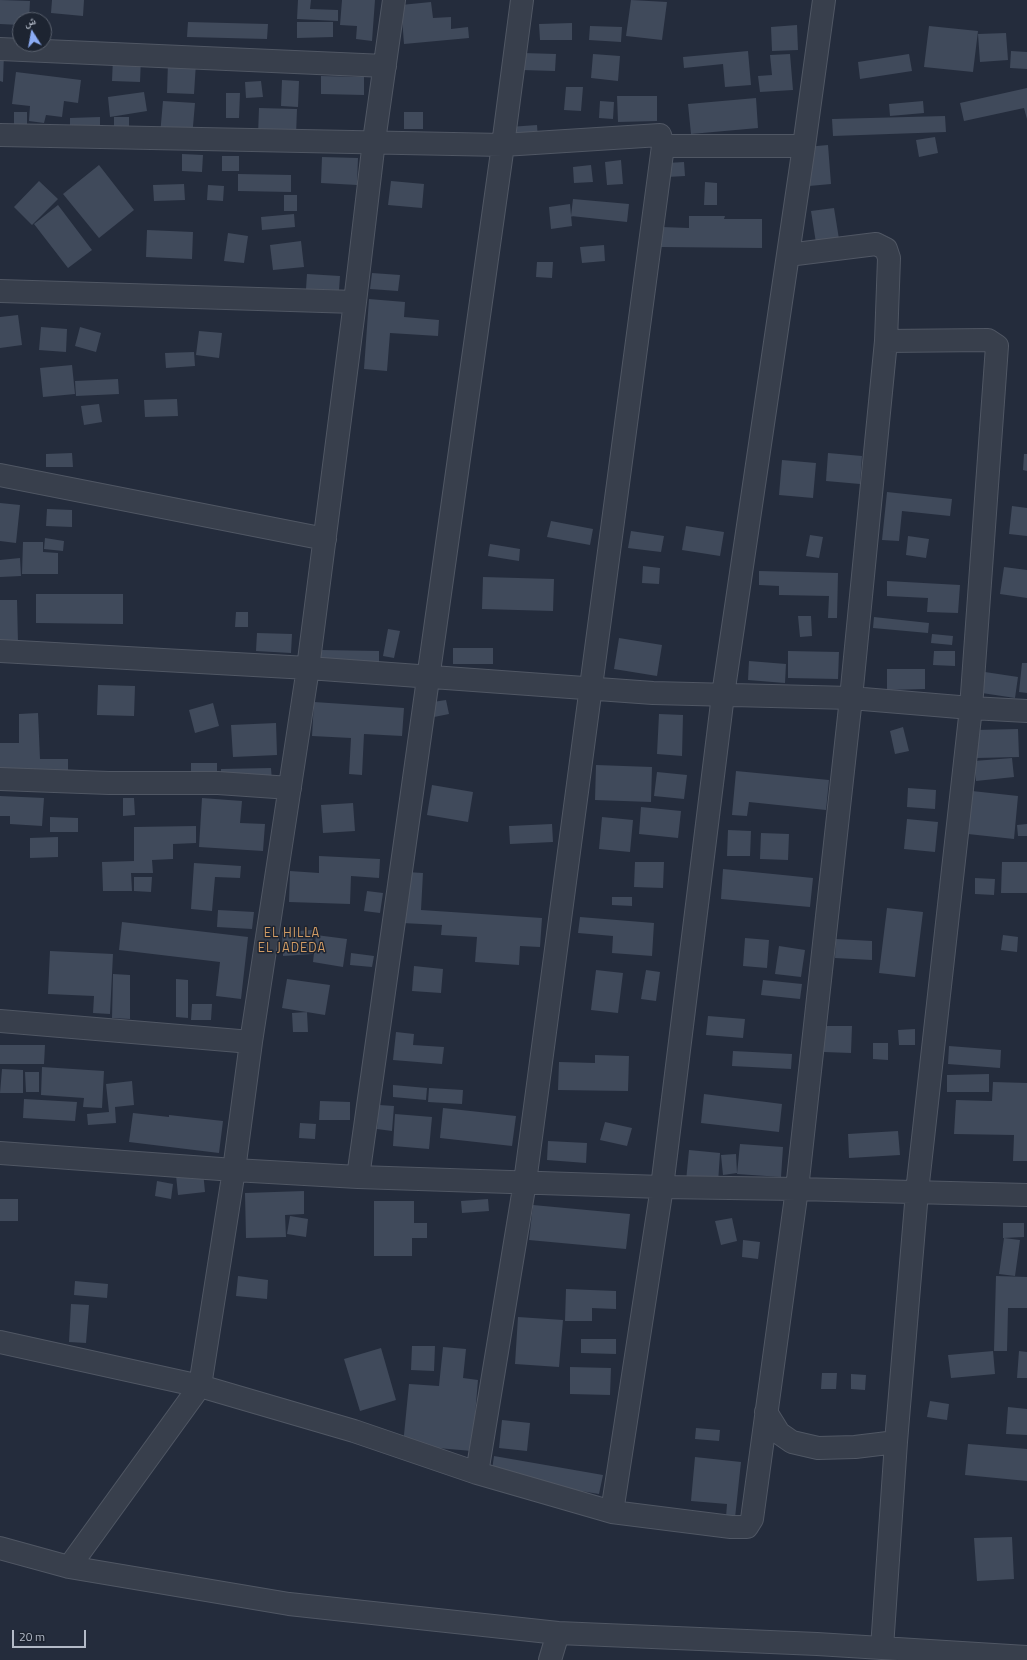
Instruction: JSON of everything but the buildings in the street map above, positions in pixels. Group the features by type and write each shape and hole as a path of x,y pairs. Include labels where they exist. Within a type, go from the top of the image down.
{"street":[{"path":"69,1567 200,1386 234,1170 251,1042 308,668 356,302 374,141 394,0"},
{"path":"358,1177 522,0"},
{"path":"612,1512 662,1187 723,695 804,146 824,0"},
{"path":"0,50 385,66"},
{"path":"0,135 374,141 503,145 660,135 663,146 525,1182 477,1473"},
{"path":"663,146 804,146"},
{"path":"0,1342 200,1386 354,1431 477,1473 612,1512 731,1527 746,1527 752,1519 797,1189 851,698 886,341 889,258 886,249 876,244 788,255"},
{"path":"0,291 356,302"},
{"path":"882,1648 896,1442 917,1192 971,708 997,346 988,340 886,341"},
{"path":"0,475 325,539"},
{"path":"0,652 308,668 653,693 851,698 1027,711"},
{"path":"0,778 109,783 218,783 290,788"},
{"path":"0,1021 251,1042"},
{"path":"0,1153 234,1170 358,1177 662,1187 1027,1195"},
{"path":"766,1412 779,1433 792,1442 818,1448 848,1448 896,1442"},
{"path":"0,1548 69,1567 289,1604 558,1633 817,1644 1027,1657"},
{"path":"550,1660 558,1633"}],"district":[{"name":"EL HILLA EL JADEDA","path":"292,942"}]}
